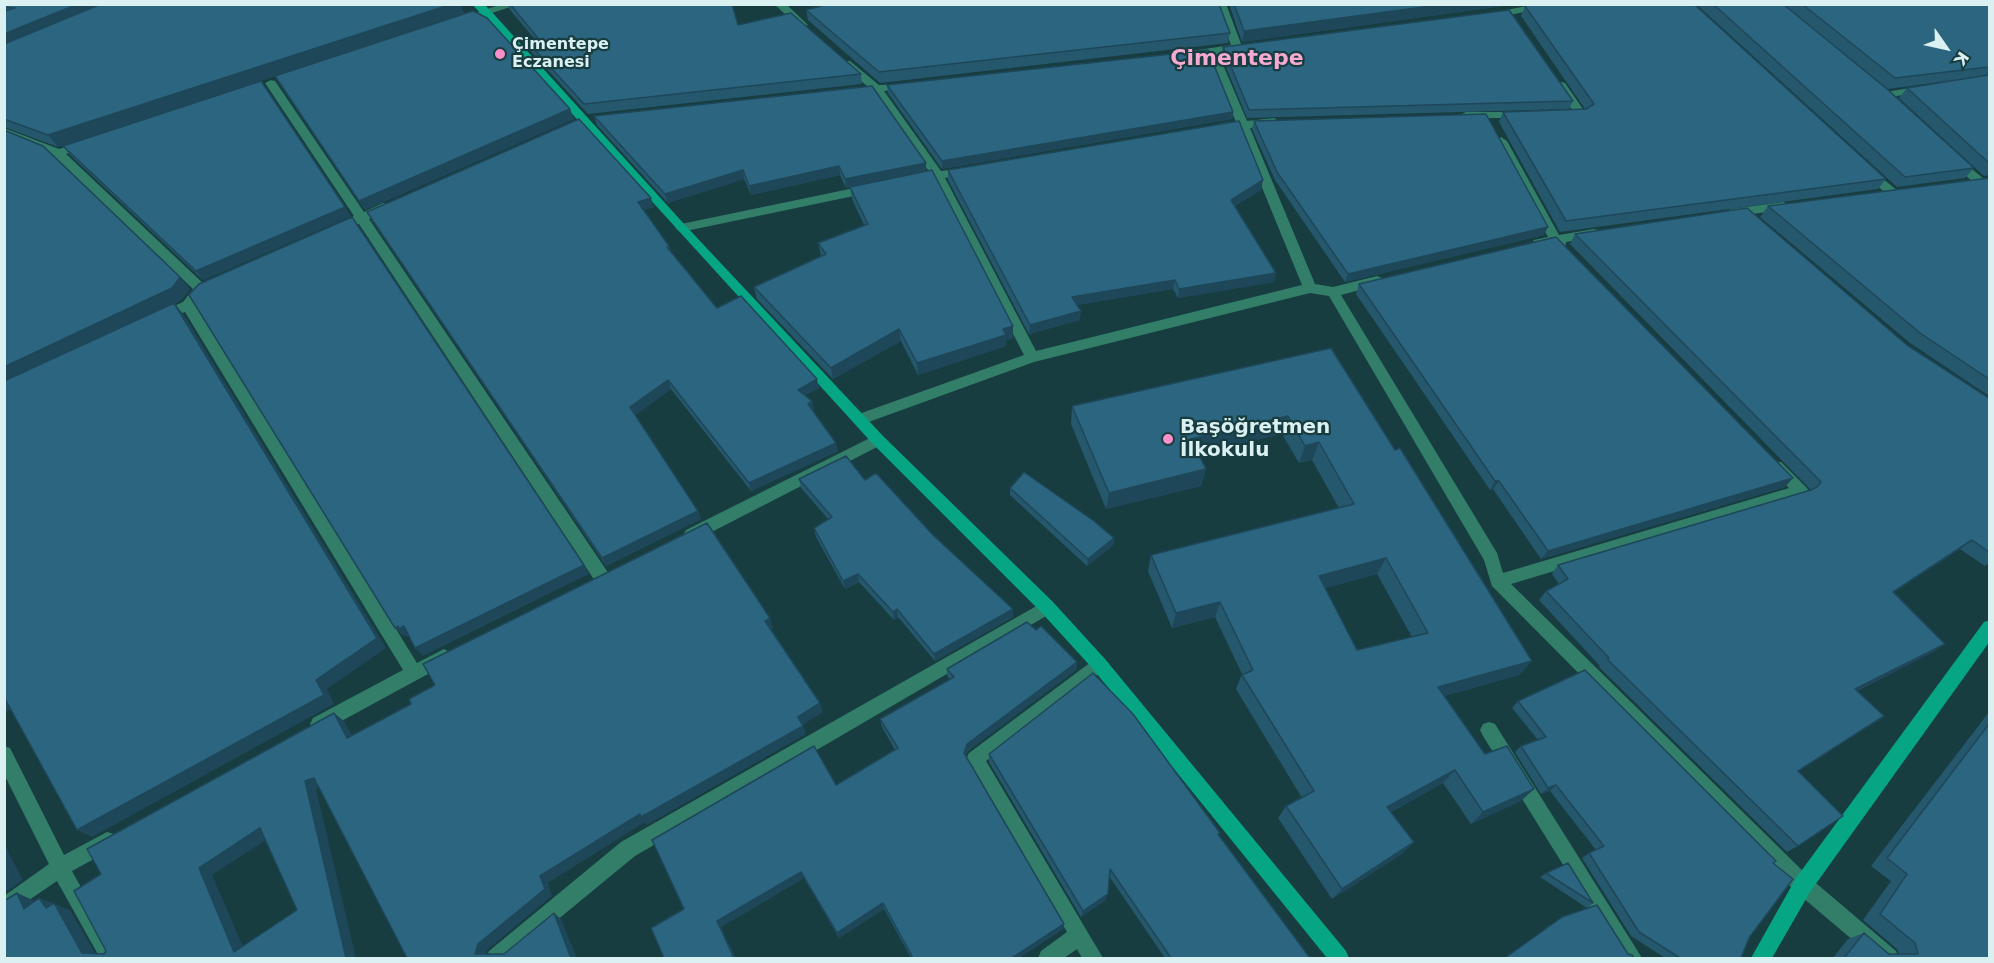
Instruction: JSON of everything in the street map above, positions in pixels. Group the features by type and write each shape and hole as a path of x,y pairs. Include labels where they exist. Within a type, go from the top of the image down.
{"street":[{"path":"452,23 482,8 516,4"},
{"path":"778,4 814,35"},
{"path":"1178,55 1243,47 1221,4"},
{"path":"1475,18 1513,18 1556,4"},
{"path":"482,8 681,228 861,419 878,440 1047,607 1099,664 1339,958"},
{"path":"832,51 877,89 938,175 1032,357"},
{"path":"1212,51 1310,288"},
{"path":"1555,78 1581,114 1557,115"},
{"path":"271,82 603,579"},
{"path":"842,93 923,84"},
{"path":"1885,95 1930,88"},
{"path":"1452,117 1534,115"},
{"path":"1487,116 1555,239 1571,255"},
{"path":"1206,129 1241,124 1288,122"},
{"path":"4,131 58,153 207,287 188,304 145,325"},
{"path":"58,153 92,142"},
{"path":"1945,150 1984,181"},
{"path":"1859,162 1900,193 1872,196"},
{"path":"903,182 973,169"},
{"path":"1958,185 1984,181"},
{"path":"681,228 880,187"},
{"path":"330,232 394,203"},
{"path":"1720,215 1797,205"},
{"path":"1744,212 1761,226"},
{"path":"1520,247 1602,232"},
{"path":"861,419 1032,357 1310,288 1333,292 1392,278"},
{"path":"1333,292 1491,558 1498,581 1803,885 1888,958"},
{"path":"188,304 413,672"},
{"path":"677,541 878,440"},
{"path":"1498,581 1801,491 1768,458"},
{"path":"496,958 628,849 1047,607"},
{"path":"1761,958 1803,885 1989,627"},
{"path":"310,730 413,672 456,652"},
{"path":"1093,958 975,759 1099,664"},
{"path":"1489,729 1632,958"},
{"path":"4,754 60,867 110,958"},
{"path":"4,908 60,867 123,832"},
{"path":"1048,958 1079,935"}],"building":[{"path":"4,4 78,4 4,34 4,11 15,8 4,7"},
{"path":"101,4 452,4 48,135 4,119 4,44"},
{"path":"510,4 732,4 738,25 791,13 861,74 584,104 521,35 546,48"},
{"path":"828,4 1219,4 1230,33 879,72 806,10"},
{"path":"1234,4 1446,4 1244,31"},
{"path":"1532,4 1694,4 1886,179 1566,221 1503,112 1586,109 1594,104 1525,6"},
{"path":"1713,4 1783,4 1887,89 1974,168 1905,177"},
{"path":"1802,4 1989,4 1989,67 1895,78"},
{"path":"1509,10 1573,101 1249,110 1223,47"},
{"path":"473,11 487,18 570,109 359,201 275,76"},
{"path":"1208,50 1233,112 942,161 887,85"},
{"path":"1989,67 1989,163 1907,88 1988,75"},
{"path":"261,81 345,207 196,271 63,146"},
{"path":"872,86 926,163 845,179 839,166 749,186 743,170 665,194 594,116"},
{"path":"1486,114 1548,227 1348,274 1277,172 1254,121"},
{"path":"579,119 651,198 638,202 669,246 667,247 717,308 741,296 817,379 798,390 812,401 808,404 836,443 749,483 668,380 630,407 698,511 602,558 367,212"},
{"path":"1239,121 1263,180 1231,200 1276,273 1179,289 1175,280 1072,297 1081,311 1030,325 948,170"},
{"path":"4,130 43,146 180,277 172,288 4,367"},
{"path":"932,170 1013,326 1003,329 1006,335 917,363 899,329 831,368 754,287 826,254 818,243 868,224 850,187"},
{"path":"1989,178 1989,379 1920,333 1768,206"},
{"path":"1747,208 1907,345 1989,398 1989,552 1972,540 1893,592 1945,644 1855,689 1884,716 1798,771 1843,816 1798,846 1607,659 1609,658 1546,591 1568,579 1558,565 1811,490 1821,482 1575,234"},
{"path":"352,217 584,565 415,648 404,626 399,629 398,626 395,628 189,295 199,284"},
{"path":"1556,237 1793,478 1548,551 1499,481 1495,481 1359,284"},
{"path":"174,303 377,638 316,680 324,695 77,830 4,697 4,381"},
{"path":"1331,348 1395,450 1400,448 1532,661 1438,687 1485,754 1507,746 1534,789 1483,812 1455,770 1387,807 1414,842 1342,889 1286,806 1314,791 1242,675 1253,670 1220,602 1176,613 1151,555 1354,504 1319,442 1305,446 1288,416 1191,439 1206,469 1109,493 1072,406","holes":["1386,558 1428,633 1357,650 1319,576"]},
{"path":"846,456 865,480 876,473 933,535 1013,609 934,654 897,609 893,612 858,574 843,581 814,528 832,517 799,479"},
{"path":"1024,472 1094,521 1114,538 1088,559 1010,488"},
{"path":"707,523 770,618 765,621 820,703 798,717 803,726 641,817 640,814 540,876 545,889 478,944 475,954 504,954 554,913 571,958 407,958 314,778 305,781 346,958 4,958 4,901 17,893 24,909 39,898 46,908 54,903 82,953 104,954 106,951 74,891 101,874 87,849 334,713 347,738 411,704 409,699 435,685 423,664","holes":["260,828 297,910 234,952 199,868"]},
{"path":"1027,622 1036,630 1041,626 1077,662 967,744 964,753 1064,924 1012,958 913,958 883,903 837,933 801,872 717,921 734,958 664,958 651,928 684,909 652,840 814,746 836,785 898,748 880,719 954,677 947,669"},
{"path":"1585,670 1776,861 1773,863 1793,879 1749,938 1741,958 1680,958 1639,932 1589,853 1604,846 1556,785 1548,788 1521,746 1546,737 1518,701"},
{"path":"1093,673 1133,714 1310,958 1171,958 1110,869 1108,894 1083,911 989,754"},
{"path":"1989,724 1989,958 1844,958 1864,933 1889,954 1918,954 1915,943 1880,914 1907,874 1887,858"},
{"path":"1568,863 1593,903 1546,873"},
{"path":"1597,905 1628,954 1634,958 1505,958 1562,917"}],"place":[{"name":"Çimentepe Eczanesi","path":"500,54"},
{"name":"Başöğretmen İlkokulu","path":"1168,439"}],"district":[{"name":"Çimentepe","path":"1237,59"}]}
